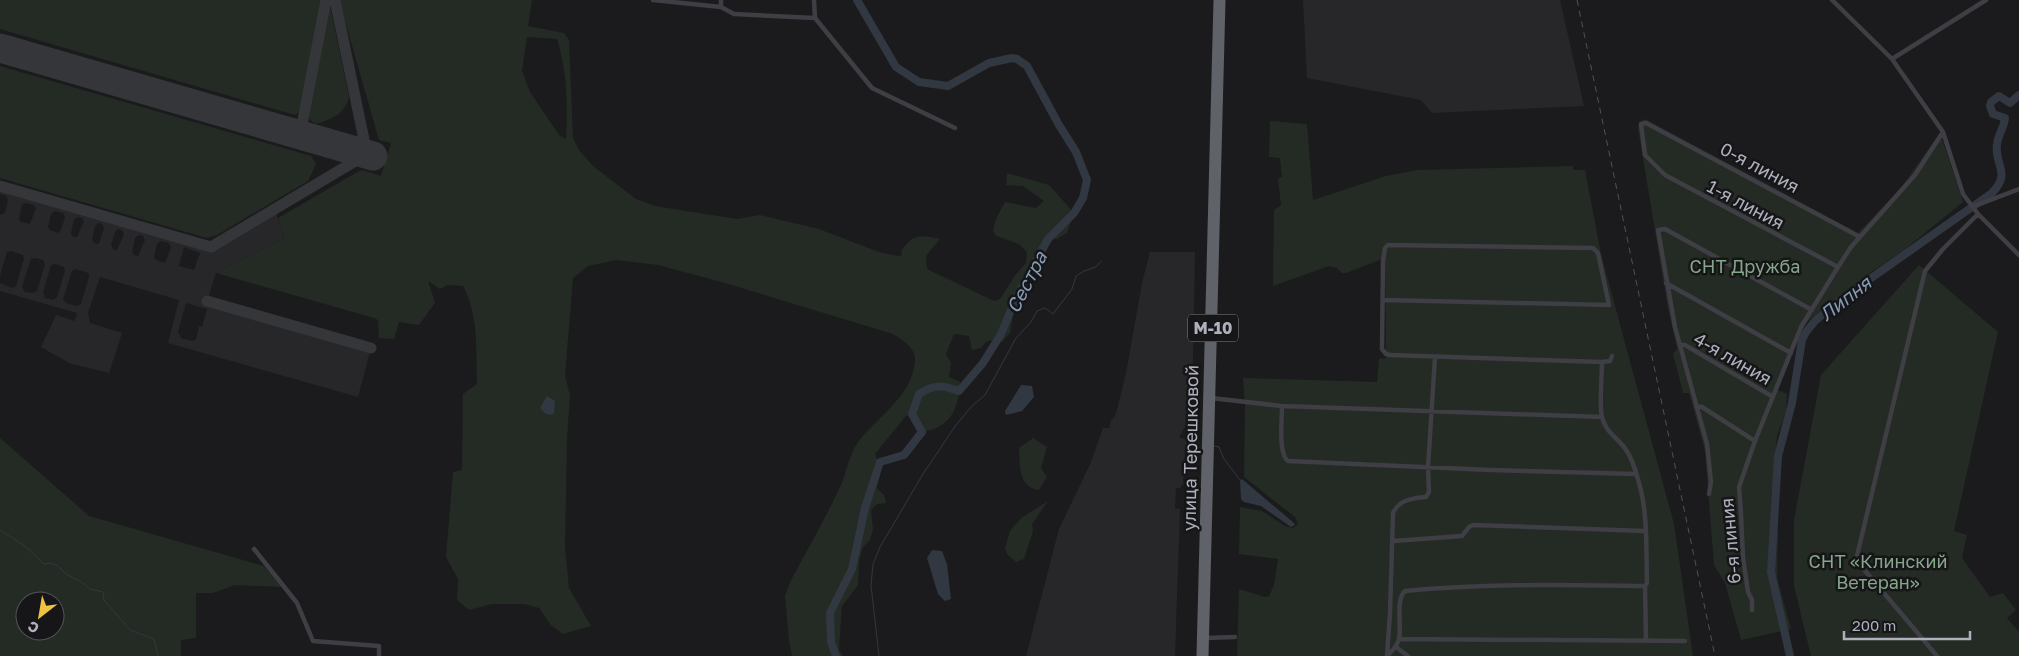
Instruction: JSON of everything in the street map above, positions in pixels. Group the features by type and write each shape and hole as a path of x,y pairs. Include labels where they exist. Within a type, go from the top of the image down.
{"highway":[{"name":"улица Терешковой","path":"1200,656 1217,0"},
{"name":"улица Терешковой","path":"1205,656 1222,0"}],"street":[{"path":"654,0 721,7 734,14 815,18"},
{"path":"721,0 721,7"},
{"path":"814,0 815,18 872,88 955,128"},
{"path":"1832,0 1892,60 1943,132 1963,194 1978,214 2019,255"},
{"path":"1892,60 1986,0"},
{"name":"1-я линия","path":"1646,123 1641,124 1641,126 1647,158 1665,175 1838,267"},
{"name":"0-я линия","path":"1646,123 1860,237"},
{"name":"6-я линия","path":"1752,610 1752,600 1748,592 1743,557 1742,514 1738,487 1755,441 1801,327 1838,267 1860,237 1915,175 1943,132"},
{"path":"1972,207 2019,189"},
{"path":"1937,656 1856,560 1925,271 1942,249 1978,214"},
{"path":"1710,494 1708,449 1680,345 1666,283 1658,233 1660,229 1665,229 1812,310"},
{"path":"1384,300 1609,306 1598,253 1593,248 1388,245 1385,248 1383,261 1383,352 1390,355 1602,362 1610,361 1612,356"},
{"path":"1666,283 1791,353"},
{"name":"4-я линия","path":"1680,345 1685,345 1773,397"},
{"path":"1387,656 1393,513 1395,508 1409,498 1426,496 1428,494 1435,356"},
{"path":"1602,362 1602,417 1608,430 1630,455 1644,508 1647,583 1645,586 1646,641"},
{"path":"1211,398 1282,406 1433,412 1534,413 1602,417"},
{"path":"1282,406 1282,450 1284,458 1288,461 1636,474"},
{"path":"1696,406 1702,406 1755,441"},
{"path":"1393,541 1462,536 1472,525 1645,531"},
{"path":"254,549 297,603 313,641 379,646 379,656"},
{"path":"1387,656 1396,647 1399,639 1401,598 1405,591 1466,586 1559,584 1645,586"},
{"path":"1205,638 1235,637"},
{"path":"1399,639 1685,641"},
{"path":"1396,647 1408,656"}],"shaded area":[{"path":"1303,0 1560,0 1584,106 1432,113 1421,100 1307,78"},
{"path":"0,186 211,247 275,209 284,239 216,273 207,301 371,348 358,397 168,343 179,300 100,277 88,313 90,323 122,333 109,373 69,363 41,347 56,315 75,321 77,313 0,291 0,283 12,288 16,286 24,259 23,255 11,251 7,252 0,276 0,215 5,213 8,200 6,196 0,194","holes":["25,203 34,205 36,208 30,224 21,222 19,219 22,205","55,211 63,213 65,217 59,233 50,230 48,227 51,214","78,217 82,218 84,221 77,237 73,237 71,233 74,220","98,223 102,224 104,228 98,244 94,243 92,239 95,226","118,229 122,230 124,234 117,250 113,249 111,245 115,232","139,235 143,236 145,240 138,256 132,252 135,238","161,241 169,243 171,247 165,263 156,260 154,257 157,244","184,247 200,253 194,270 179,266","31,259 43,260 45,264 37,291 33,293 25,292 22,287","55,264 64,267 65,271 57,297 53,300 45,298 43,293 51,265","76,269 88,273 89,277 81,304 77,306 66,303 63,299 72,271","186,303 207,309 202,327 199,326 196,339 193,341 181,338 178,332"]},
{"path":"1150,252 1195,252 1192,408 1188,413 1189,425 1186,425 1179,437 1191,442 1190,447 1185,450 1183,484 1180,488 1176,488 1175,508 1180,509 1175,656 1026,656 1059,529 1091,462 1103,428 1109,428 1116,414"},
{"path":"1021,385 1032,386 1034,397 1022,411 1006,415 1005,411"},
{"path":"547,396 555,401 554,413 551,415 546,414 540,408"},
{"path":"1242,479 1295,525 1291,527 1261,506 1244,502 1241,499 1240,480"},
{"path":"932,550 942,551 947,564 951,599 945,601 938,594 927,558"}],"green space":[{"path":"0,0 322,0 301,110 295,115 0,29"},
{"path":"339,0 532,0 528,26 564,33 569,40 573,138 579,150 593,166 636,199 655,206 737,219 760,215 819,229 879,252 897,256 902,255 901,251 914,238 922,236 940,239 926,256 927,269 994,301 1000,299 1016,274 1026,263 1027,252 1019,244 996,236 993,230 996,219 1005,202 1036,208 1044,201 1023,186 1006,185 1007,173 1049,185 1074,213 1067,233 1057,239 1048,239 1016,298 1010,333 1002,342 990,341 981,348 972,350 969,336 954,334 946,354 951,363 949,377 960,382 958,401 951,416 940,426 922,432 912,414 906,416 875,454 881,470 877,488 884,495 886,503 877,504 871,510 873,529 870,540 863,547 859,561 858,585 842,606 839,649 843,656 792,656 785,596 791,580 841,485 855,447 866,432 894,404 908,383 913,372 915,359 913,351 904,341 893,334 725,283 658,265 616,260 588,266 573,278 565,375 570,396 567,438 565,547 569,588 591,626 563,634 551,625 539,608 524,604 492,604 469,610 457,600 458,579 446,557 453,472 462,470 463,394 477,384 474,321 472,309 463,286 448,285 440,289 428,281 435,303 419,325 399,322 394,339 379,338 378,320 374,318 216,273 284,239 278,218 362,170 381,176 391,143 379,140","holes":["527,37 557,39 563,63 566,89 566,139 559,135 530,92 522,71"]},
{"path":"330,6 349,97 341,112 316,124 308,116"},
{"path":"0,66 311,156 316,164 308,181 217,235 207,238 0,178"},
{"name":"СНТ Дружба","path":"1645,119 1858,233 1901,188 1939,134 1963,202 1904,250 1870,273 1810,319 1804,326 1793,348 1778,390 1787,394 1786,411 1777,436 1773,484 1778,531 1777,578 1791,629 1741,640 1725,583 1714,565 1705,451 1689,393 1683,393 1673,354 1677,349 1667,303 1638,128 1639,123"},
{"path":"1270,121 1307,124 1313,200 1386,176 1417,170 1573,166 1573,170 1585,170 1601,254 1674,524 1693,656 1237,656 1239,589 1265,597 1269,596 1274,585 1278,559 1239,554 1240,507 1262,511 1285,526 1293,528 1298,524 1295,517 1244,477 1245,405 1243,378 1377,382 1379,359 1386,358 1385,258 1346,273 1342,273 1337,268 1329,266 1273,286 1274,210 1281,205 1278,178 1282,177 1280,158 1269,157"},
{"name":"СНТ «Клинский Ветеран»","path":"1919,265 1998,332 1954,531 1967,535 1962,558 1990,597 2003,593 2016,610 2007,618 2019,632 2019,656 1811,656 1794,586 1794,520 1821,375"},
{"path":"0,438 89,516 264,566 283,587 235,585 213,593 196,593 196,638 181,640 181,656 0,656"},
{"path":"1033,438 1047,447 1041,468 1047,477 1039,490 1027,485 1021,475 1020,468 1019,448"},
{"path":"1048,501 1032,524 1033,531 1024,559 1016,562 1007,554 1005,548 1010,531 1021,518"}],"waterway":[{"name":"Сестра","path":"836,656 831,642 830,613 852,569 865,508 880,462 904,455 922,432 912,414 919,394 934,387 959,391 983,363 1001,334 1016,298 1048,239 1074,213 1083,198 1087,180 1076,152 1027,66 1012,58 989,63 948,86 919,82 896,67 857,0"},
{"name":"Липня","path":"1790,656 1771,572 1778,456 1792,403 1802,340 1815,321 1840,300 1992,193 2001,180 2002,174 1997,144 2005,118 1993,114 1990,106 1991,102 1999,96 2010,103 2019,95"},
{"path":"879,656 871,585 873,564 880,547 923,474 956,425 972,406 985,395 1016,338 1031,322 1037,311 1045,308 1053,314 1072,289 1076,276 1096,267 1101,261"},
{"path":"1214,446 1219,447 1224,459 1240,480"},
{"path":"0,530 26,547 44,564 51,563 58,566 66,574 90,589 103,592 104,600 130,630 154,639 158,656"}],"taxiway":[{"path":"300,135 326,0"},
{"path":"0,186 211,247 367,154 335,0"},
{"path":"207,301 371,348"}],"runway":[{"path":"0,48 373,156"}],"railway":[{"path":"1577,0 1715,656"}]}
